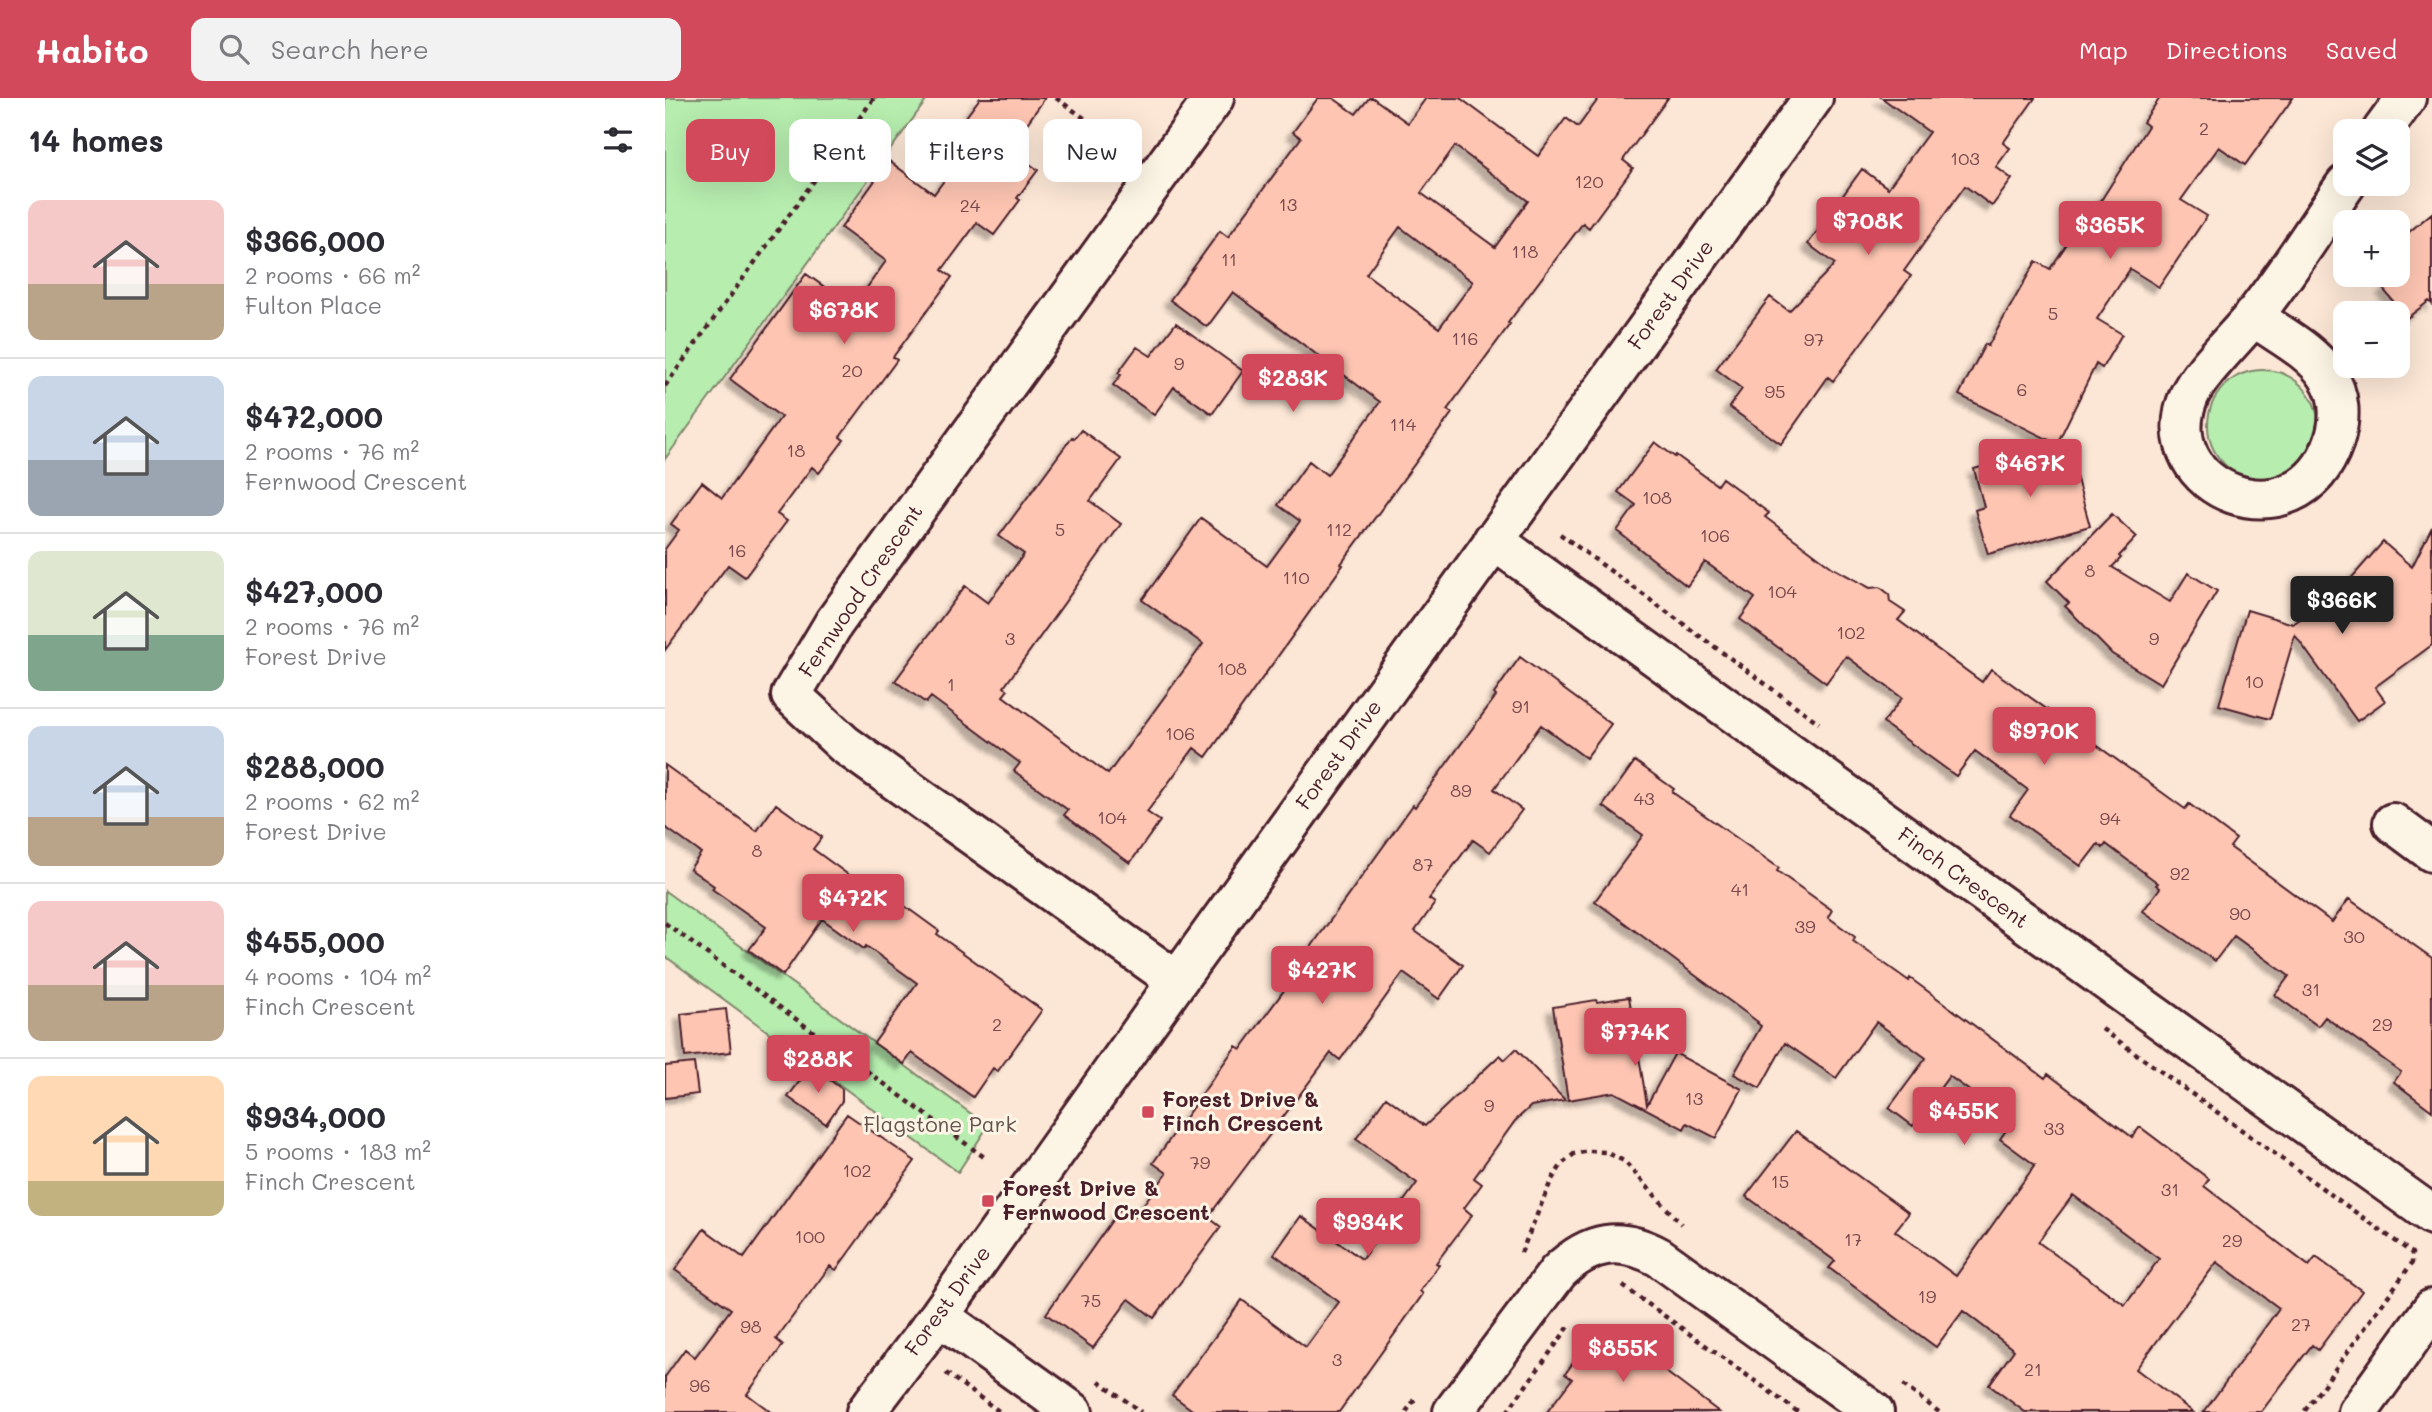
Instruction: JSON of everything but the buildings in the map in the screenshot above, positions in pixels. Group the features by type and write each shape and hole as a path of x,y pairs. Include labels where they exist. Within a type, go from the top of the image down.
{"street":[{"name":"Fernwood Crescent","path":"1177,981 843,744 791,695 834,622 1214,98"},
{"name":"Forest Drive","path":"866,1412 939,1316 1812,98"},
{"path":"2391,119 2406,98"},
{"path":"2253,316 2318,363 2336,392 2339,410 2338,428 2332,447 2312,477 2298,489 2264,500 2229,494 2212,484 2189,453 2184,435 2183,415 2198,380 2253,316 2338,196"},
{"name":"Finch Crescent","path":"1493,540 2432,1215"},
{"path":"2393,822 2432,852"},
{"path":"1453,1412 1558,1272 1572,1258 1588,1249 1607,1244 1625,1244 1659,1257 1874,1412"},
{"path":"2358,1412 2432,1309"},
{"path":"939,1316 1073,1412"}],"path":[{"path":"665,386 874,98"},
{"path":"1056,98 1085,119"},
{"path":"665,923 984,1157"},
{"path":"2097,1025 2412,1254 2412,1263 2304,1412"},
{"path":"1620,1284 1798,1412"},
{"path":"1507,1412 1572,1322"},
{"path":"946,1373 1000,1412"}],"green space":[{"path":"665,98 928,98 913,119 905,119 905,130 891,149 891,119 789,119 789,182 867,182 665,459"},
{"path":"2263,370 2284,374 2302,386 2314,404 2318,425 2314,446 2302,464 2284,476 2263,480 2242,476 2224,464 2212,446 2208,425 2212,404 2224,386 2242,374"},
{"name":"Flagstone Park","path":"665,891 988,1126 958,1172 665,956"}],"place":[{"name":"Forest Drive & Finch Crescent","path":"1148,1112"},
{"name":"Forest Drive & Fernwood Crescent","path":"988,1201"}]}
